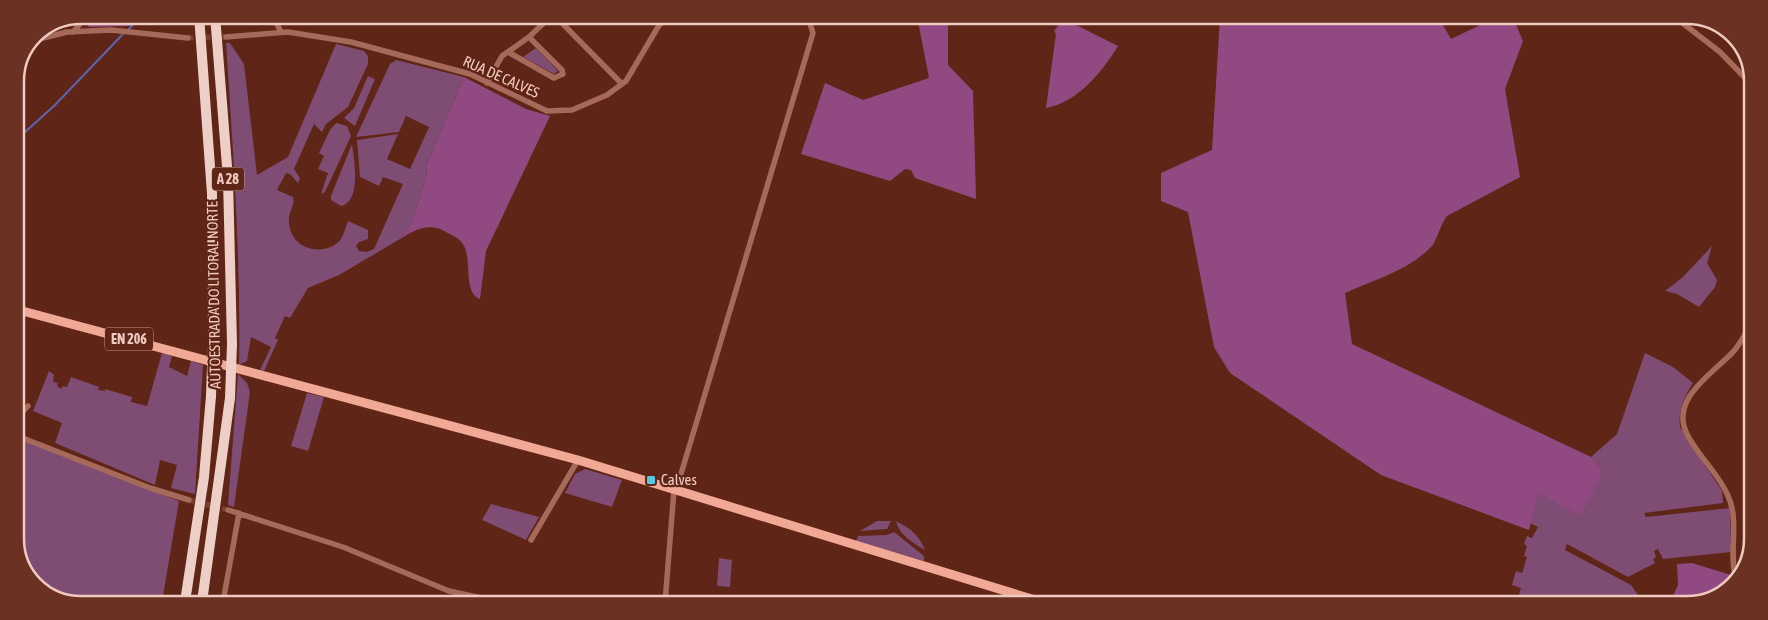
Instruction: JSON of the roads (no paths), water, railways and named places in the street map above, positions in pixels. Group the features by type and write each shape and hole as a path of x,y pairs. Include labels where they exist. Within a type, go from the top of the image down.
{"highway":[{"name":"AUTOESTRADA DO LITORAL NORTE","path":"186,596 204,477 211,396 213,339 212,194 200,24"},
{"name":"AUTOESTRADA DO LITORAL NORTE","path":"203,596 230,398 232,344 228,179 216,24"}],"main road":[{"name":"EN 206","path":"24,311 578,460"},
{"path":"578,460 1022,596"}],"street":[{"path":"73,32 80,24"},
{"path":"276,24 280,32"},
{"path":"487,83 502,56 544,24"},
{"path":"561,24 622,84"},
{"name":"RUA DE CALVES","path":"226,37 288,32 351,42 470,74 548,111 572,110 607,95 622,84 662,24"},
{"path":"666,596 674,490 681,474 813,33 810,24"},
{"path":"1684,24 1720,52 1744,77"},
{"path":"43,39 73,32 111,30 188,38"},
{"path":"508,52 554,78 559,77 562,74 562,70 529,37"},
{"path":"1736,569 1732,508 1728,495 1688,436 1683,425 1683,411 1694,388 1731,354 1744,335"},
{"path":"24,410 28,406"},
{"path":"24,438 150,488 189,500"},
{"path":"531,540 578,460"},
{"path":"228,510 343,548 449,590 476,596"},
{"path":"224,596 239,514"}],"waterway":[{"path":"128,30 133,24"},
{"path":"24,133 54,106 124,33"}],"tunnel":[{"path":"188,38 226,37"},
{"path":"189,500 228,510"}],"place":[{"name":"Calves","path":"651,480"}]}
